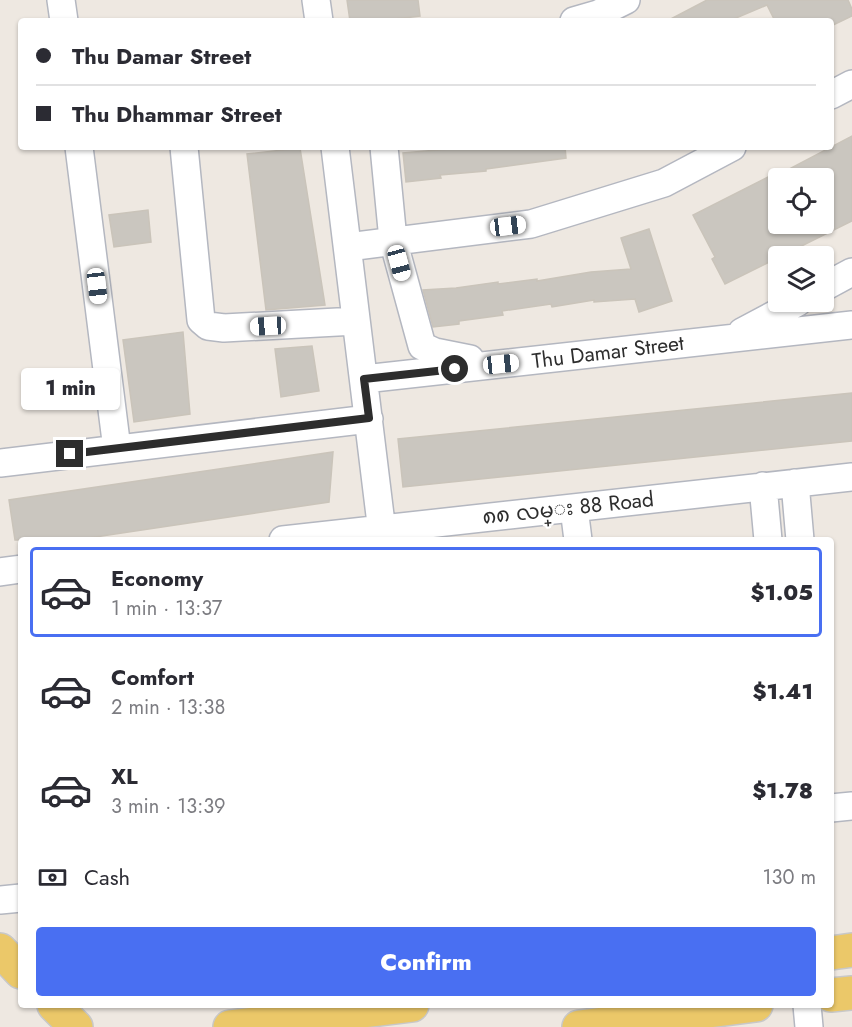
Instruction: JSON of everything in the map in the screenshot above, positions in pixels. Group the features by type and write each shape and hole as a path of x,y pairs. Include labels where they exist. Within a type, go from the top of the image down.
{"main road":[{"path":"0,950 18,969"},
{"path":"834,952 852,950"},
{"path":"834,995 852,993"},
{"path":"57,1008 76,1027"},
{"path":"230,1027 387,1008"},
{"path":"579,1027 732,1008"}],"street":[{"path":"61,0 64,18"},
{"path":"316,0 319,18"},
{"path":"584,18 626,0"},
{"path":"834,93 852,84"},
{"path":"79,150 117,449"},
{"path":"184,150 201,320 208,326 224,328 356,321"},
{"path":"335,150 383,534"},
{"path":"384,150 393,240 422,346 435,352 501,364"},
{"path":"348,247 531,224 664,183 726,150"},
{"path":"834,282 852,272"},
{"path":"730,338 779,312"},
{"name":"Thu Damar Street","path":"364,379 852,325"},
{"path":"0,463 369,418"},
{"name":"၈၈ လမ္း 88 Road","path":"333,537 383,534 574,508 852,477"},
{"path":"795,483 800,537"},
{"path":"763,486 768,537"},
{"path":"574,508 578,537"},
{"path":"0,572 18,569"},
{"path":"834,808 852,806"},
{"path":"0,900 18,898"},
{"path":"807,1008 809,1027"}],"building":[{"path":"347,0 418,0 420,16 350,18"},
{"path":"707,0 848,0 852,9 852,16 834,25 834,18 774,18 767,5 736,18 673,18"},
{"path":"852,136 852,221 834,230 834,168 791,168 825,150 834,150 834,145"},
{"path":"300,150 325,305 266,310 247,154"},
{"path":"438,150 565,150 566,158 486,169 486,171 440,175 441,178 406,182 403,153"},
{"path":"768,177 768,234 826,234 802,246 768,246 768,263 725,284 712,259 715,257 693,215"},
{"path":"148,210 151,242 114,247 109,215"},
{"path":"649,229 672,301 639,312 635,299 594,302 594,300 552,307 551,304 502,311 503,315 433,327 423,290 498,282 498,284 537,279 537,281 591,272 631,269 621,238"},
{"path":"183,332 190,414 134,422 123,340"},
{"path":"312,346 319,391 281,397 275,349"},
{"path":"852,393 852,441 403,487 398,439"},
{"path":"333,452 329,502 95,537 18,537 18,540 15,540 9,500"}],"route":[{"path":"70,454 369,418 364,379 455,369"}]}
